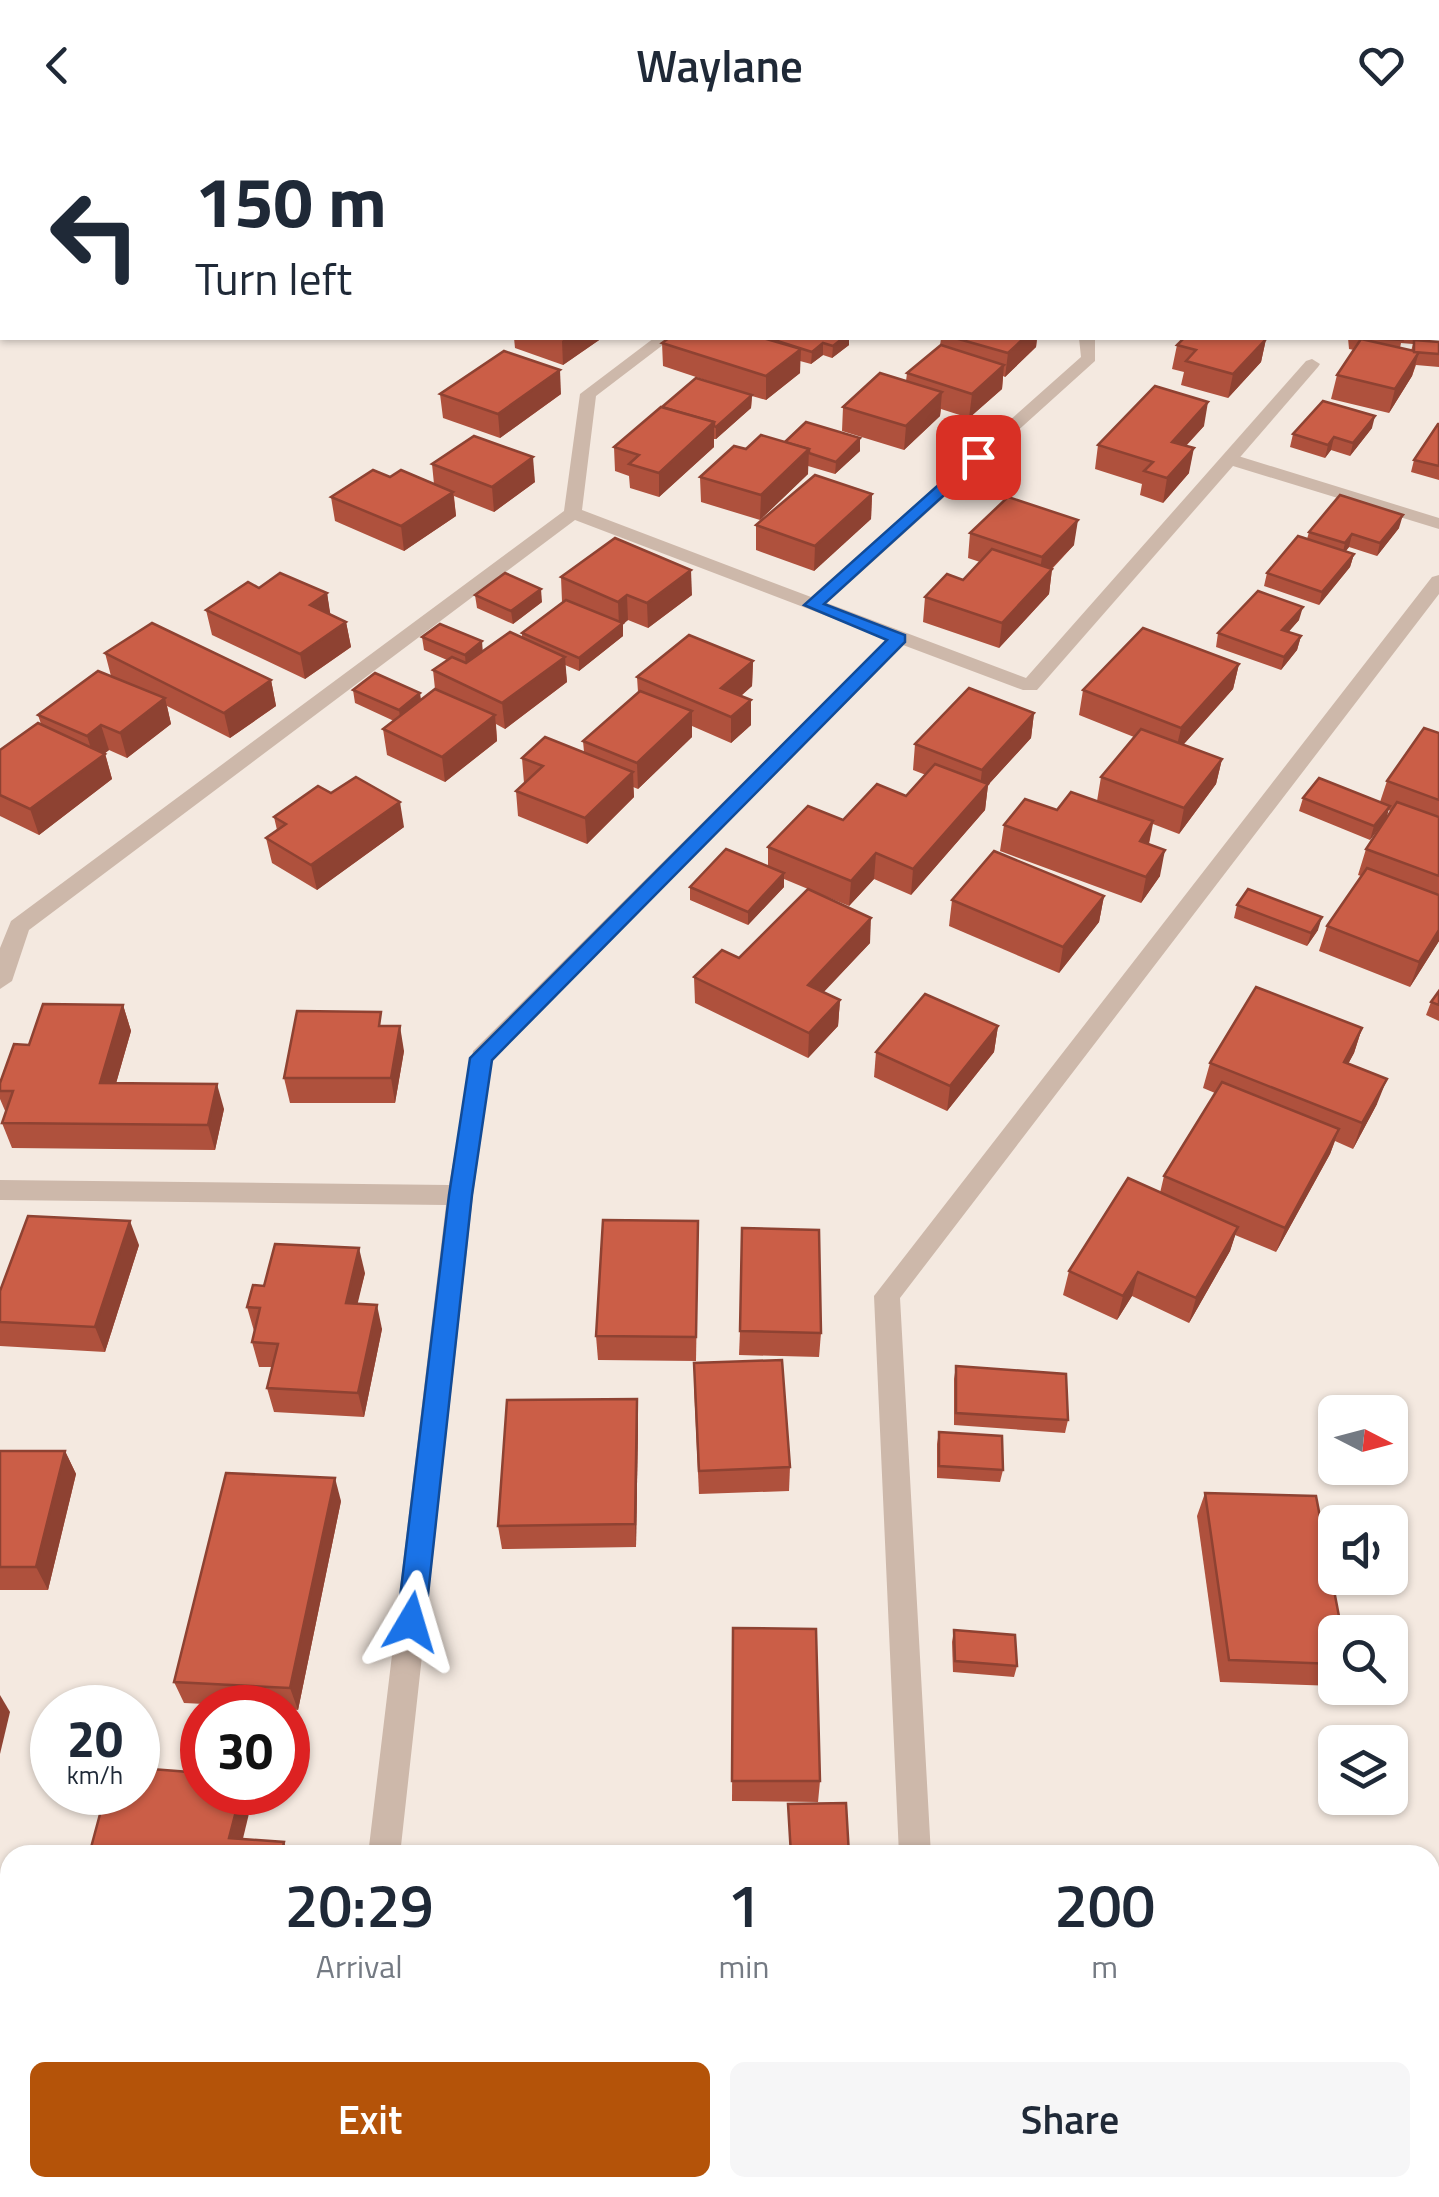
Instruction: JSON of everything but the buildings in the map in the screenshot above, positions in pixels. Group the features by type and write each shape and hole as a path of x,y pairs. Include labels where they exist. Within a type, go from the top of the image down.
{"street":[{"path":"0,981 19,926 574,513 588,394 661,340"},
{"path":"812,605 1089,358 1086,340"},
{"path":"574,513 1030,686 1312,364"},
{"path":"1229,459 1439,524"},
{"path":"915,1845 888,1296 1439,582"},
{"path":"385,1845 460,1195 481,1058 899,638"},
{"path":"0,1190 460,1195"}],"route":[{"path":"411,1622 460,1195 481,1058 899,638 812,605 978,457"}]}
